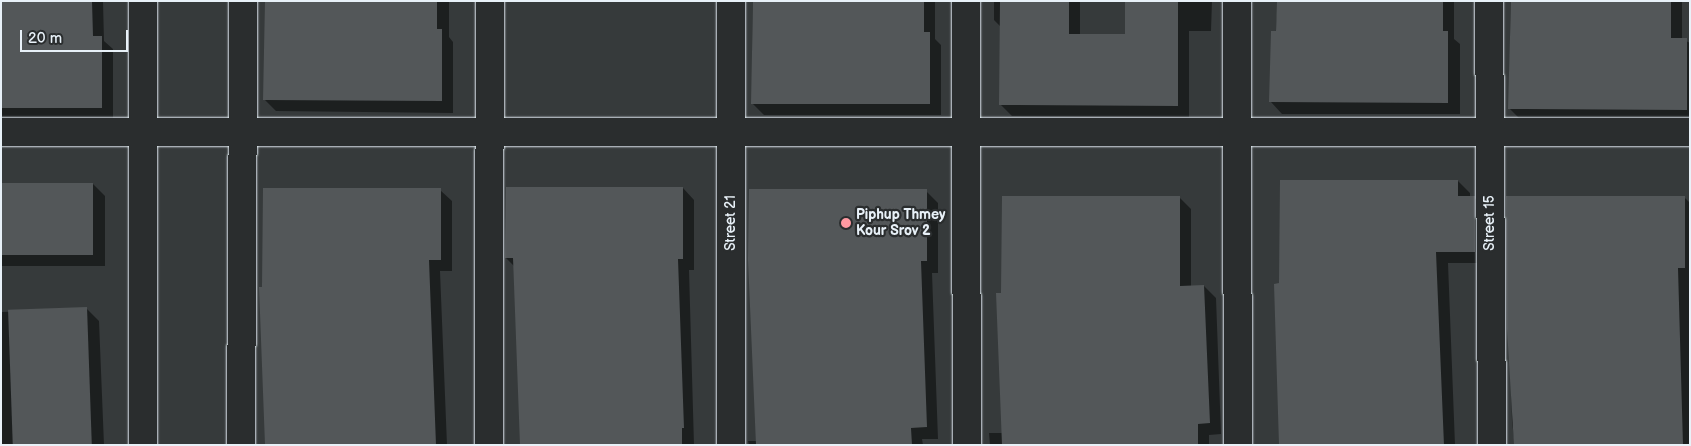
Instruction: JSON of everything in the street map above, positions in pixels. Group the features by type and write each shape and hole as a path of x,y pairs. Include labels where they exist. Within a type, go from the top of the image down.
{"street":[{"path":"143,445 144,1"},
{"path":"241,445 242,1"},
{"path":"489,445 490,1"},
{"name":"Street 21","path":"730,1 730,445"},
{"path":"966,1 967,445"},
{"path":"1237,1 1238,445"},
{"name":"Street 15","path":"1489,1 1492,445"},
{"path":"1,132 1690,132"}],"shaded area":[{"name":"Piphup Thmey Kour Srov 2","path":"1,1 1690,1 1690,445 1,445"}],"building":[{"path":"1,1 92,1 93,36 102,36 102,108 1,108"},
{"path":"265,1 437,1 437,29 442,29 442,101 263,100"},
{"path":"753,1 924,1 924,32 930,32 930,104 751,104"},
{"path":"1000,1 1069,1 1069,34 1125,34 1125,1 1178,1 1178,106 999,105"},
{"path":"1277,1 1443,1 1443,31 1448,31 1448,103 1269,102 1271,31 1276,31"},
{"path":"1511,1 1671,1 1671,38 1687,38 1687,110 1508,109"},
{"path":"1280,180 1458,180 1458,196 1475,196 1475,252 1436,252 1444,445 1279,445 1274,284 1279,283"},
{"path":"1,183 93,183 93,255 1,255"},
{"path":"506,187 683,187 683,259 678,259 684,428 682,428 682,445 520,445 513,258 505,258"},
{"path":"263,188 441,188 441,260 429,260 436,445 265,445 259,287 262,287"},
{"path":"749,189 927,189 927,261 921,261 927,427 911,428 912,445 756,445 748,260"},
{"path":"1002,196 1180,196 1180,286 1204,285 1210,423 1198,424 1198,445 1002,445 996,293 1001,293"},
{"path":"1506,196 1685,196 1685,268 1678,268 1683,445 1514,445 1507,329"},
{"path":"87,307 92,445 13,445 8,310"}],"place":[{"name":"Piphup Thmey Kour Srov 2","path":"846,223"}]}
